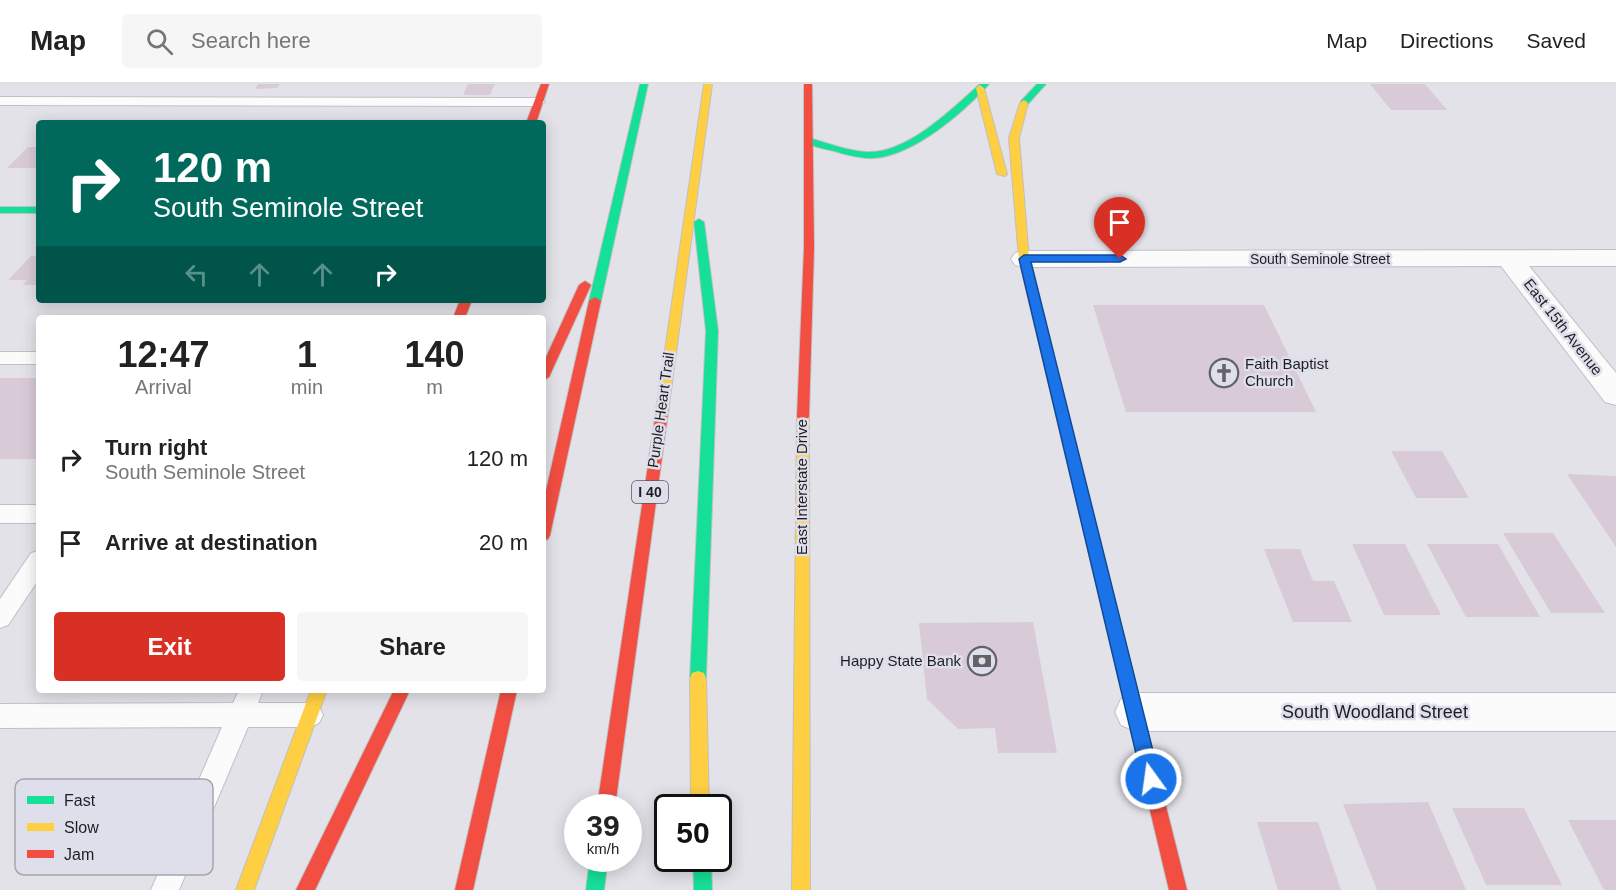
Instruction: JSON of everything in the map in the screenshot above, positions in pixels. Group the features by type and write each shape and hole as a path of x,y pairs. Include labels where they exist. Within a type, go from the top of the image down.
{"main road":[{"path":"532,120 545,84"},
{"path":"546,522 644,84"},
{"name":"Purple Heart Trail","path":"608,794 693,177 708,84"},
{"name":"East Interstate Drive","path":"801,890 802,377 809,248 808,84"},
{"path":"1024,259 1014,138 1024,103 1042,84"},
{"path":"809,141 858,153 880,155 902,148 983,86 1178,890"},
{"path":"693,177 712,331 697,710 700,794"},
{"path":"0,210 36,210"},
{"path":"546,369 612,226"},
{"path":"245,890 318,693"},
{"path":"305,890 401,693"},
{"path":"464,890 508,693"},
{"path":"595,890 597,872"},
{"path":"702,872 703,890"}],"street":[{"name":"South Seminole Street","path":"1024,259 1616,258"},
{"name":"East 15th Avenue","path":"1509,259 1616,394"},
{"name":"South Woodland Street","path":"1135,712 1616,712"}],"lane":[{"path":"0,102 538,102"},
{"path":"0,358 36,358"},
{"path":"0,514 36,514"},
{"path":"0,618 36,564"},
{"path":"213,779 250,693"},
{"path":"0,716 310,715"},
{"path":"165,890 171,875"}],"building":[{"path":"258,84 280,84 277,88 255,89"},
{"path":"468,84 495,84 490,95 463,95"},
{"path":"1370,84 1425,84 1447,110 1391,110"},
{"path":"28,147 36,147 36,168 7,168"},
{"path":"31,256 36,256 36,285 23,285 27,280 8,280"},
{"path":"1093,305 1264,305 1316,412 1126,412"},
{"path":"0,378 36,378 36,459 0,459"},
{"path":"1391,451 1442,451 1469,498 1416,498"},
{"path":"1567,474 1616,476 1616,547"},
{"path":"1503,533 1553,533 1605,613 1551,613"},
{"path":"1352,544 1405,544 1441,615 1384,615"},
{"path":"1427,544 1498,544 1540,617 1466,617"},
{"path":"1264,549 1300,549 1313,581 1334,581 1352,622 1293,622"},
{"name":"Happy State Bank","path":"1033,622 1057,753 998,753 995,728 958,729 927,699 919,623"},
{"path":"1428,802 1466,890 1377,890 1343,804"},
{"path":"1452,808 1524,808 1562,885 1486,885"},
{"path":"1568,820 1616,820 1616,890 1604,890"},
{"path":"1257,822 1318,822 1341,890 1278,890"}],"traffic: fast":[{"path":"595,301 644,84"},
{"path":"809,141 860,154 877,155 891,152 905,146 934,127 985,84"},
{"path":"1024,103 1042,84"},
{"path":"0,210 36,210"},
{"path":"698,678 712,331 699,222"},
{"path":"595,890 597,872"},
{"path":"702,872 703,890"}],"traffic: slow":[{"path":"663,405 708,84"},
{"path":"980,88 1002,174"},
{"path":"1024,103 1014,138 1024,259 1101,575"},
{"path":"801,890 803,417"},
{"path":"698,678 700,794"},
{"path":"245,890 318,693"}],"traffic: jam":[{"path":"532,120 545,84"},
{"path":"803,417 809,248 808,84"},
{"path":"546,370 585,285"},
{"path":"546,522 595,301"},
{"path":"460,315 465,303"},
{"path":"608,794 663,405"},
{"path":"1101,575 1178,890"},
{"path":"305,890 401,693"},
{"path":"464,890 508,693"}],"place":[{"name":"Faith Baptist Church","path":"1224,373"},
{"name":"Happy State Bank","path":"982,661"}],"route":[{"path":"1120,259 1024,259 1151,779"}]}
